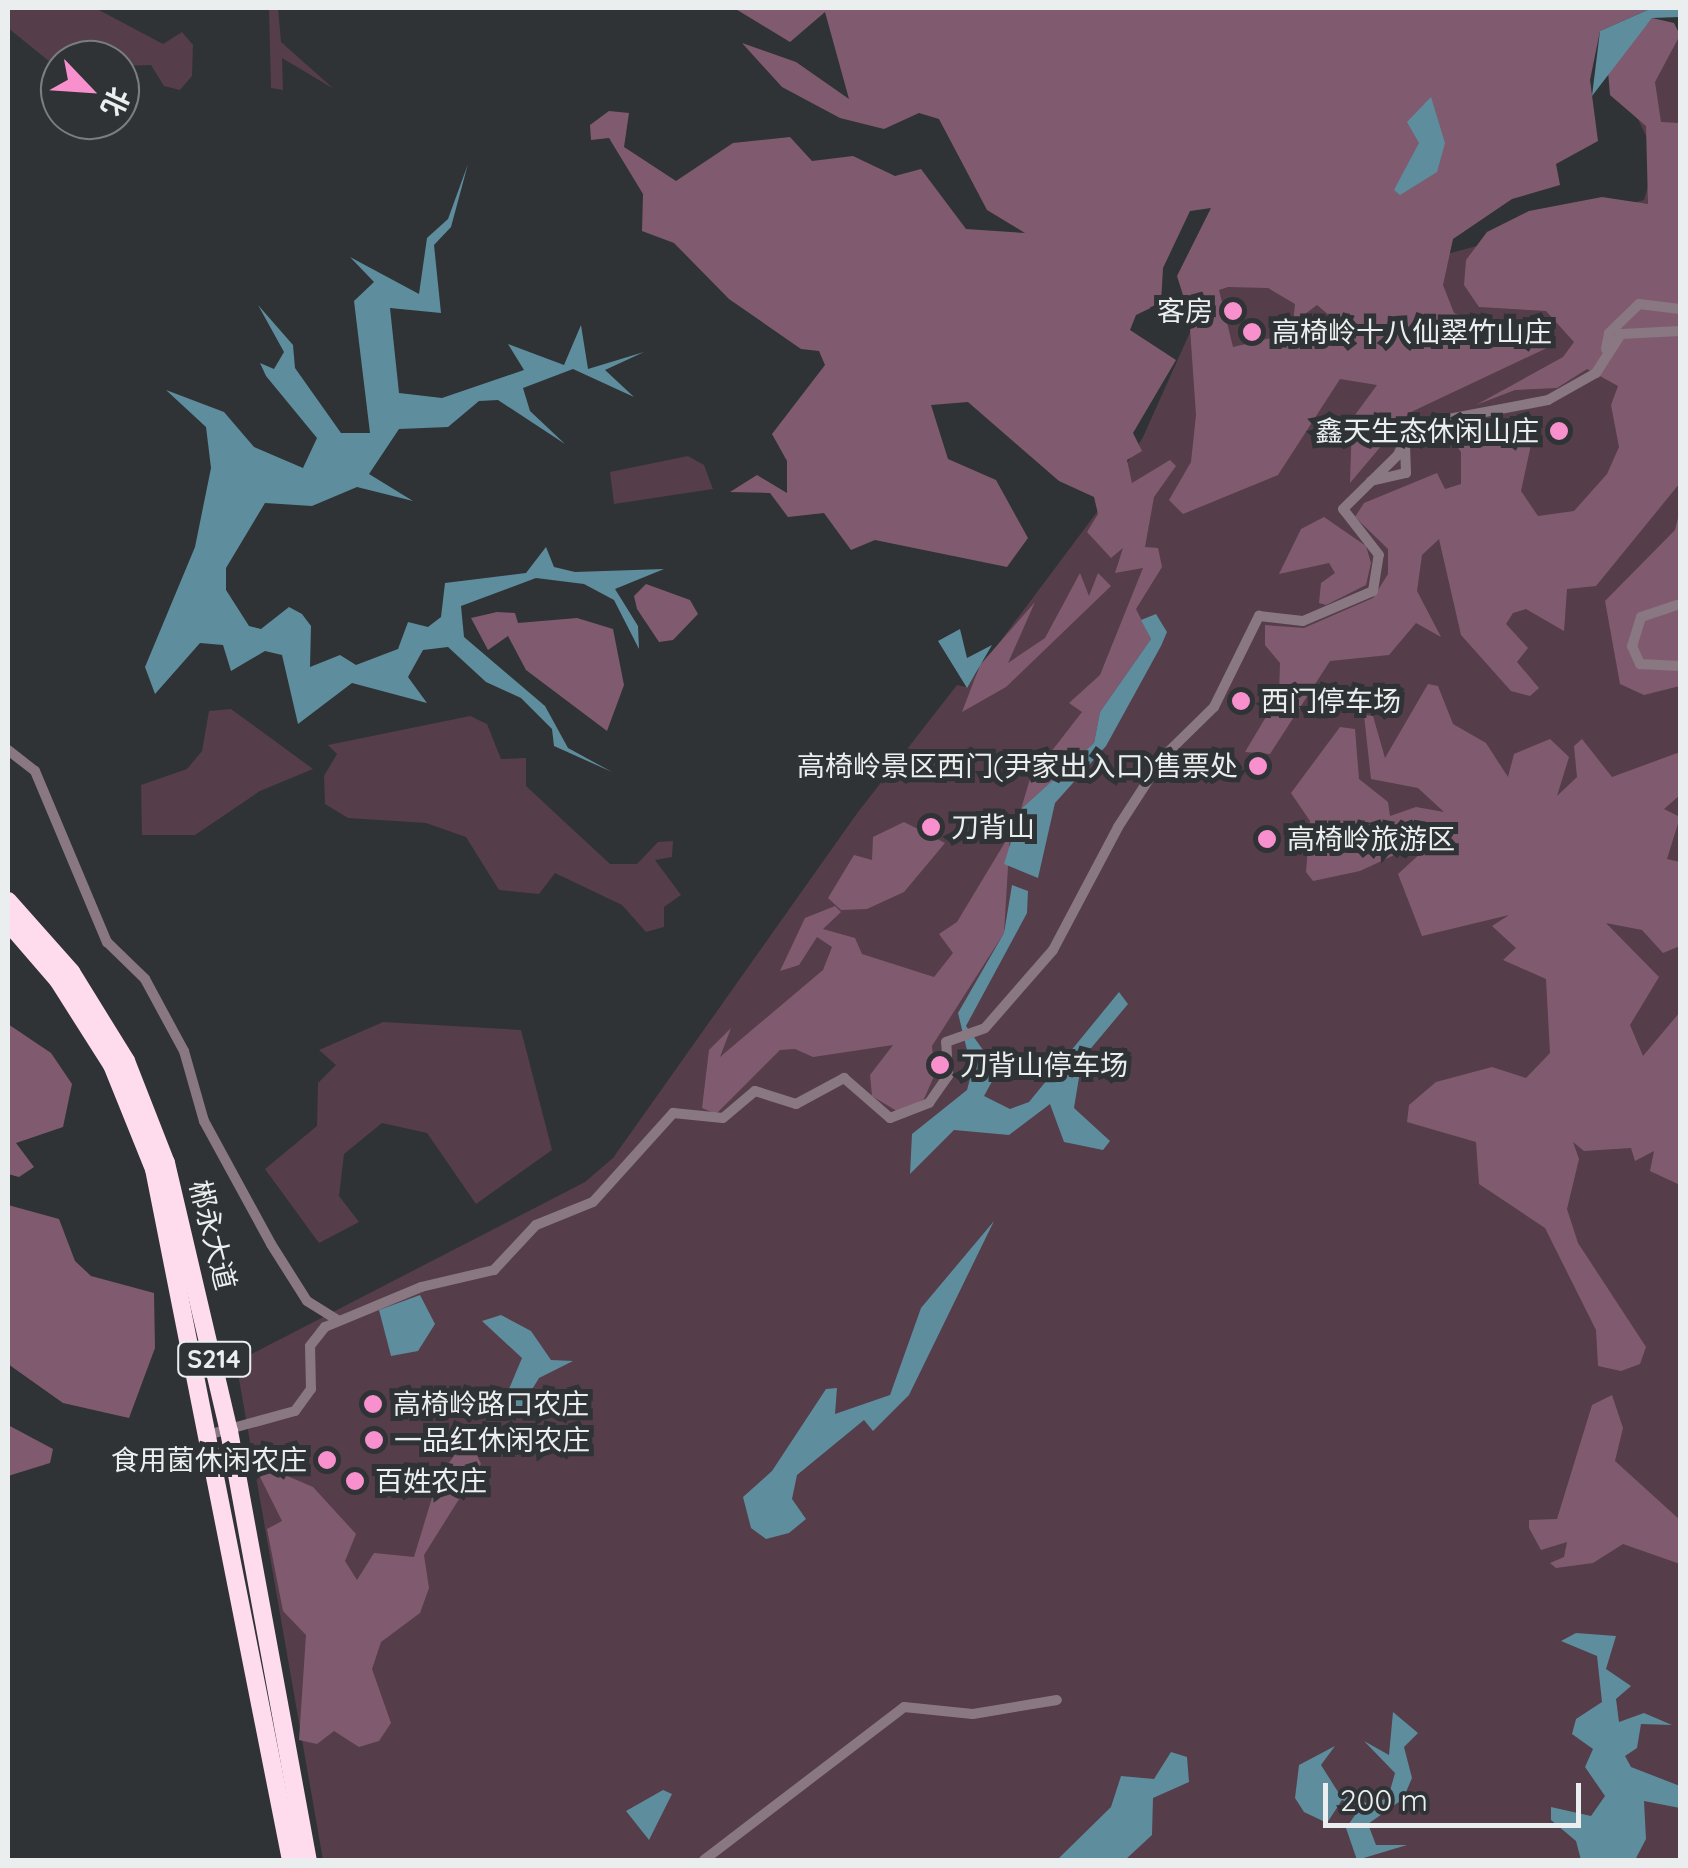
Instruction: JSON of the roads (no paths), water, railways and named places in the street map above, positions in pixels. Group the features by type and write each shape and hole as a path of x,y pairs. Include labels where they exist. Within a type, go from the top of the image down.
{"highway":[{"name":"郴永大道","path":"8,901 71,972 126,1061 166,1163 308,1860"},
{"name":"郴永大道","path":"8,922 58,980 112,1065 154,1169 220,1432 291,1860"}],"street":[{"path":"220,1432 295,1411 313,1383 313,1340 338,1320 494,1270 542,1221 593,1202 677,1111 716,1120 754,1090 796,1104 844,1078 890,1118 929,1104 948,1076 946,1042 985,1028 1054,950 1118,827 1164,756 1214,706 1258,616 1304,621 1372,591 1379,555 1343,508 1405,442 1418,420 1556,398 1596,373 1609,333 1639,304 1680,309"},
{"path":"1606,350 1627,331 1680,331"},
{"path":"1366,482 1406,473 1405,442"},
{"path":"1680,604 1641,618 1632,646 1640,664 1680,666"},
{"path":"8,750 35,771 107,942 145,979 184,1050 204,1120 270,1244 307,1301 338,1320"},
{"path":"704,1860 904,1706 973,1714 1058,1700"}],"water":[{"path":"1652,8 1680,8 1680,17 1652,18 1592,96 1600,31"},
{"path":"1431,97 1445,143 1437,172 1400,195 1394,190 1419,143 1407,122"},
{"path":"468,164 451,227 434,245 441,313 390,308 399,393 442,398 524,370 508,344 564,365 581,325 588,369 644,352 605,370 634,397 573,369 523,388 530,411 565,444 498,400 479,401 448,427 399,429 369,474 413,501 357,487 312,506 265,503 226,568 226,590 249,626 261,629 289,607 302,614 311,626 310,667 340,655 356,665 398,649 408,622 428,627 441,617 445,583 526,573 546,547 554,567 575,572 664,569 615,589 638,626 639,649 614,600 584,584 536,578 461,606 464,637 545,706 568,748 612,772 554,746 552,729 521,698 486,682 448,647 423,650 408,677 427,703 352,683 298,724 282,655 265,651 231,671 223,645 200,643 155,694 145,667 195,547 211,468 206,427 166,390 224,412 254,447 303,468 317,438 266,376 260,363 274,369 284,352 258,305 293,345 295,368 341,433 370,433 354,301 374,282 350,257 419,294 427,238 448,219"},
{"path":"1156,614 1167,632 1161,646 1106,746 1055,803 1038,878 1004,864 1021,809 1094,743 1100,712 1151,639 1141,620"},
{"path":"960,629 967,658 992,645 967,688 938,641"},
{"path":"1012,885 1028,891 1027,913 966,1026 993,1064 1007,1054 984,1096 1010,1109 1029,1102 1119,992 1128,1004 1082,1059 1074,1108 1110,1141 1103,1150 1064,1142 1050,1104 1009,1135 954,1130 910,1174 912,1134 967,1090 972,1071 958,1013 1004,933"},
{"path":"994,1221 909,1395 873,1431 864,1420 797,1475 792,1499 806,1519 789,1533 766,1539 751,1528 743,1497 772,1471 826,1389 837,1388 835,1414 890,1395 921,1308"},
{"path":"420,1295 435,1324 418,1351 391,1356 379,1310"},
{"path":"501,1315 531,1331 551,1360 573,1361 539,1378 513,1421 501,1408 522,1358 482,1321"},
{"path":"1576,1633 1616,1636 1606,1669 1631,1686 1616,1699 1619,1722 1644,1713 1672,1725 1641,1724 1637,1748 1625,1756 1631,1767 1680,1786 1680,1808 1644,1801 1646,1839 1635,1860 1581,1860 1576,1841 1551,1820 1551,1807 1591,1816 1605,1796 1585,1767 1593,1749 1572,1734 1576,1719 1602,1702 1597,1656 1561,1641"},
{"path":"1393,1712 1418,1733 1404,1747 1412,1778 1403,1799 1368,1824 1376,1845 1407,1845 1357,1860 1346,1828 1360,1808 1342,1800 1327,1823 1304,1812 1295,1798 1299,1765 1335,1746 1321,1765 1340,1795 1370,1804 1388,1798 1395,1773 1364,1741 1389,1755"},
{"path":"1171,1752 1187,1757 1189,1782 1153,1798 1152,1835 1125,1860 1057,1860 1111,1807 1121,1776 1154,1779"},
{"path":"663,1790 672,1794 649,1840 626,1811"}],"place":[{"name":"客房","path":"1233,311"},
{"name":"高椅岭十八仙翠竹山庄","path":"1252,332"},
{"name":"鑫天生态休闲山庄","path":"1559,431"},
{"name":"西门停车场","path":"1241,701"},
{"name":"高椅岭景区西门(尹家出入口)售票处","path":"1258,766"},
{"name":"刀背山","path":"931,827"},
{"name":"高椅岭旅游区","path":"1267,839"},
{"name":"刀背山停车场","path":"940,1065"},
{"name":"高椅岭路口农庄","path":"373,1404"},
{"name":"一品红休闲农庄","path":"374,1440"},
{"name":"食用菌休闲农庄","path":"327,1460"},
{"name":"百姓农庄","path":"355,1481"}]}
